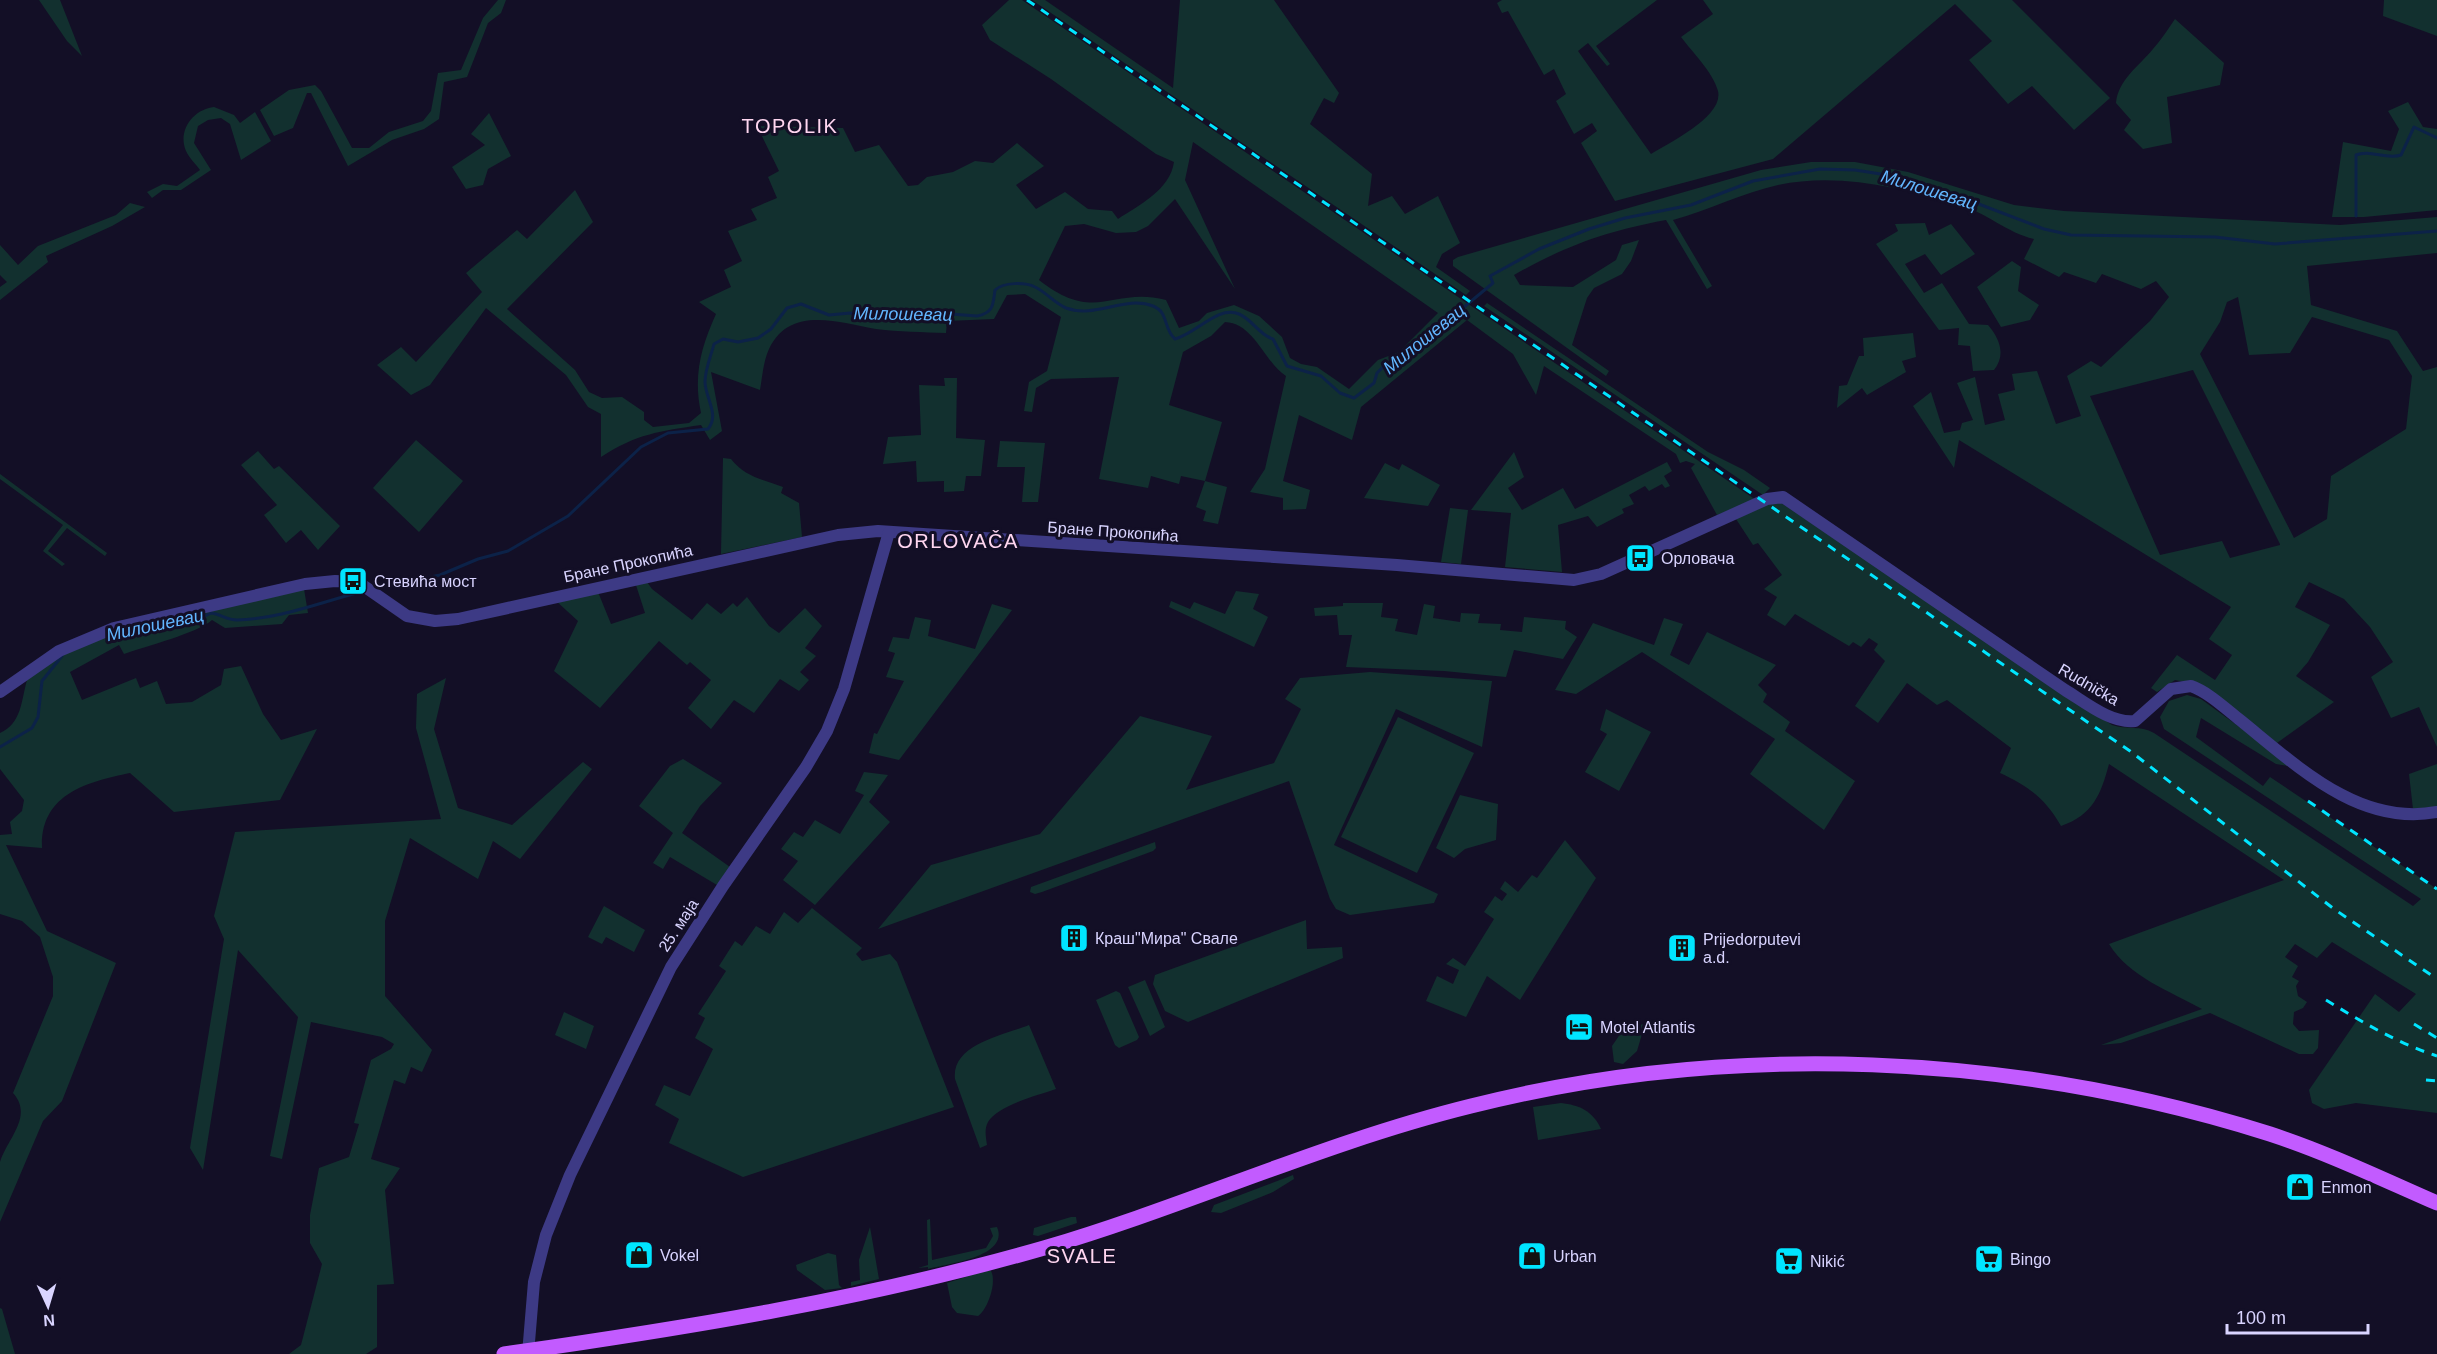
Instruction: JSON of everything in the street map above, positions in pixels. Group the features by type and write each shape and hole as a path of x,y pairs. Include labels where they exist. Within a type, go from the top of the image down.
{"main road":[{"path":"504,1354 773,1312 878,1291 1042,1248 1126,1222 1316,1154 1467,1106 1551,1087 1713,1068 1827,1063 1896,1066 2034,1079 2113,1093 2208,1116 2275,1136 2437,1203"}],"street":[{"name":"Rudnička","path":"1764,501 1783,497 2065,690 2109,716 2124,721 2135,721 2171,689 2191,686 2224,707 2296,765 2359,805 2404,815 2437,812"},
{"name":"Бране Прокопића","path":"0,692 59,651 114,628 305,584 347,580 365,586 385,603 407,616 420,620 458,619 859,531 1397,565 1574,580 1601,574 1640,558 1764,501"},
{"name":"25. маја","path":"528,1352 534,1282 546,1235 570,1175 671,966 806,767 827,731 844,689 889,532"}],"green space":[{"path":"39,0 60,0 82,56 67,41"},
{"path":"498,0 506,0 501,13 488,23 467,77 444,82 439,119 424,129 392,140 348,166 311,93 307,93 293,128 274,136 260,110 289,90 315,85 321,91 352,148 369,148 389,132 423,121 431,111 438,73 461,70 483,18"},
{"path":"1009,0 1022,0 1756,500 1717,515 1691,468 1695,464 1686,461 1680,463 1676,454 1544,366 1536,395 1513,354 1467,320 1361,407 1352,440 1299,415 1283,481 1310,490 1306,509 1283,510 1283,498 1250,492 1265,469 1286,376 1252,336 1235,324 1225,322 1211,336 1183,352 1169,405 1222,422 1205,481 1181,476 1179,484 1151,476 1148,488 1099,479 1119,377 1051,379 1036,388 1032,412 1024,411 1029,382 1047,371 1061,317 1025,294 1007,295 994,319 947,321 946,333 885,330 829,321 800,322 787,328 776,338 767,354 760,390 711,372 722,431 710,440 701,425 686,427 637,438 601,457 601,414 588,407 566,375 486,308 430,385 411,395 377,365 401,347 416,362 482,292 466,273 517,230 527,239 575,190 593,222 507,309 575,370 589,392 602,398 622,397 644,412 644,420 653,427 689,423 701,413 698,374 706,338 716,314 699,302 731,287 724,270 742,261 728,231 757,220 751,209 777,198 768,177 779,171 757,126 843,128 855,152 879,145 908,186 918,185 927,177 953,172 975,161 993,163 1017,143 1044,166 1016,185 1036,209 1065,192 1088,209 1112,211 1118,219 1160,189 1167,181 1174,162 1156,154 1051,79 990,40 982,25","holes":["1193,142 1438,313 1399,352 1378,360 1349,389 1317,367 1301,364 1290,358 1282,337 1259,316 1234,305 1207,313 1199,321 1179,328 1166,300 1147,297 1131,297 1104,302 1075,300 1039,280 1065,226 1084,224 1116,233 1136,232 1148,226 1175,199 1235,289 1185,180"]},
{"path":"1032,0 1045,0 1173,88 1180,0 1274,0 1339,93 1334,103 1324,98 1310,124 1372,174 1368,206 1392,196 1405,214 1438,196 1460,243 1442,254 1436,267 1470,291 1466,295"},
{"path":"1502,0 1657,0 1596,46 1610,64 1607,66 1588,43 1578,51 1651,154 1704,119 1713,110 1718,100 1718,91 1712,77 1681,37 1713,14 1703,0 2012,0 2110,98 2074,130 2032,86 2008,104 1969,60 1992,41 1955,4 1773,159 1615,201 1581,143 1597,131 1592,123 1574,134 1556,101 1566,94 1554,69 1544,75 1508,11 1502,13 1497,3"},
{"path":"2384,0 2437,0 2437,36 2383,16"},
{"path":"2175,19 2224,63 2220,85 2167,97 2172,143 2143,149 2124,130 2131,120 2116,103 2125,80 2156,46"},
{"path":"2408,102 2423,127 2437,129 2437,210 2364,217 2332,217 2343,142 2391,151 2399,129 2388,111"},
{"path":"214,107 234,115 240,123 255,112 271,141 241,160 230,124 221,118 208,120 198,126 194,143 211,170 181,190 163,190 152,198 147,192 163,184 177,186 200,170 186,151 184,136 194,116"},
{"path":"489,113 511,156 488,169 483,185 466,189 452,167 485,145 471,134"},
{"path":"1811,162 1855,162 1908,172 2014,205 2064,211 2340,225 2437,217 2437,253 2307,266 2311,305 2397,331 2423,371 2437,367 2437,747 2419,707 2391,718 2371,677 2393,662 2370,627 2344,599 2309,582 2295,607 2330,625 2308,662 2296,676 2334,702 2277,743 2196,684 2175,680 2157,692 2151,688 2177,655 2215,680 2232,655 2209,639 2231,607 1959,440 1954,468 1913,406 1931,392 1944,433 1960,430 1962,423 1973,420 1957,383 1975,377 1985,425 2005,420 1998,394 2015,390 2012,374 2037,371 2056,424 2081,416 2067,376 2091,361 2101,367 2150,321 2169,297 2156,281 2141,289 2102,274 2096,283 2064,272 2059,277 2024,259 2034,239 2015,232 1969,208 1915,193 1870,184 1824,180 1801,181 1751,192 1673,220 1712,286 1707,289 1666,220 1588,240 1552,255 1514,275 1520,285 1573,287 1616,260 1622,245 1639,240 1631,261 1622,274 1594,288 1587,298 1572,345 1609,371 1606,376 1453,266 1453,260 1458,257 1761,170","holes":["2238,297 2249,355 2290,353 2312,317 2389,340 2412,376 2406,429 2331,476 2327,519 2294,538 2200,354 2220,322 2227,302","2193,370 2280,544 2280,545 2230,558 2222,541 2160,555 2090,396"]},
{"path":"130,203 145,207 112,226 46,256 48,262 0,300 0,287 7,282 0,275 0,245 18,265 38,246 116,215"},
{"path":"1925,223 1929,235 1951,224 1975,254 1941,275 1925,254 1905,264 1924,293 1942,283 1969,324 1988,325 1996,336 2001,353 1994,370 1973,371 1970,346 1958,345 1959,328 1939,330 1876,244 1898,231 1895,224"},
{"path":"2012,261 2021,267 2018,291 2039,305 2030,320 2001,327 1977,287"},
{"path":"1487,303 1708,452 1744,470 1770,488 1763,495 1484,306"},
{"path":"1913,333 1916,357 1902,361 1906,372 1867,395 1862,388 1837,408 1839,386 1847,385 1859,356 1864,356 1863,338"},
{"path":"944,378 957,378 956,438 985,440 981,476 966,476 964,491 944,492 944,481 917,482 916,461 883,464 888,437 921,435 919,385 945,386"},
{"path":"416,440 463,481 419,532 373,488"},
{"path":"1000,441 1045,443 1038,502 1022,502 1025,467 997,467"},
{"path":"258,451 274,469 279,466 340,526 318,550 301,530 286,543 264,515 277,505 241,465"},
{"path":"1514,452 1524,477 1508,488 1522,510 1563,488 1575,509 1667,462 1672,471 1664,476 1670,486 1665,488 1662,484 1649,491 1645,486 1629,495 1634,504 1622,509 1624,513 1597,527 1588,516 1558,525 1562,572 1505,567 1511,513 1471,510"},
{"path":"723,458 731,459 742,470 754,477 783,487 781,493 799,503 802,537 721,554"},
{"path":"1385,463 1399,470 1402,464 1440,485 1428,506 1364,498"},
{"path":"0,474 107,553 105,556 67,528 48,551 65,564 62,566 43,551 63,525 0,479"},
{"path":"1205,481 1227,487 1218,524 1203,521 1206,511 1196,507"},
{"path":"1777,500 2112,725 2144,729 2154,733 2413,906 2421,899 2164,729 2160,717 2169,701 2187,695 2201,699 2294,767 2276,764 2201,718 2196,737 2263,786 2270,777 2437,889 2437,1113 2356,1103 2324,1109 2312,1103 2309,1090 2375,994 2399,1012 2416,994 2332,942 2317,958 2295,944 2285,957 2298,966 2292,977 2299,981 2296,986 2298,996 2307,1002 2303,1008 2294,1012 2293,1024 2299,1031 2319,1030 2318,1048 2313,1054 2299,1054 2210,1013 2121,1043 2101,1045 2202,1009 2127,966 2109,944 2284,880 2109,764 2103,785 2094,802 2081,816 2061,826 2042,800 2019,783 2000,773 2011,748 1947,700 1937,705 1907,683 1878,723 1855,706 1885,661 1874,650 1878,644 1869,638 1861,647 1853,642 1849,646 1795,614 1785,626 1767,615 1777,597 1764,589 1782,575 1758,543 1753,545 1736,519"},
{"path":"1450,508 1468,510 1461,564 1441,562"},
{"path":"635,582 647,582 652,589 692,620 707,603 721,614 733,603 737,607 747,597 769,626 779,633 805,608 822,626 805,648 816,656 800,672 809,680 799,691 780,679 754,713 734,700 711,729 688,708 711,680 690,662 687,665 659,641 600,708 554,671 578,621 555,600 598,592 611,624 645,613"},
{"path":"304,589 308,613 289,615 282,624 225,628 212,620 195,630 124,654 119,645 70,672 82,700 136,678 140,688 157,681 166,704 192,702 221,685 224,669 241,666 263,714 281,740 317,729 280,800 174,812 130,773 83,786 58,803 49,815 43,830 42,848 6,845 47,931 116,963 62,1101 43,1121 0,1222 0,1162 17,1128 21,1110 13,1093 53,996 53,977 40,937 22,921 0,914 0,835 12,834 10,822 22,811 24,800 0,769 0,733 7,729 17,717 27,680 80,640"},
{"path":"1236,591 1259,594 1253,609 1268,617 1254,647 1169,607 1171,601 1190,609 1194,602 1225,614"},
{"path":"1343,603 1383,603 1381,617 1398,619 1395,631 1417,635 1424,604 1435,606 1433,618 1460,622 1461,613 1480,614 1478,623 1501,624 1500,630 1522,632 1524,617 1566,621 1565,629 1577,637 1563,659 1514,650 1506,677 1444,671 1346,667 1352,635 1339,635 1337,615 1315,616 1314,608 1343,606"},
{"path":"992,604 1012,610 899,760 869,753 874,733 877,734 904,681 886,677 895,653 888,651 893,637 909,639 915,617 931,620 928,636 975,649"},
{"path":"1664,618 1683,624 1670,655 1689,665 1707,632 1776,665 1758,685 1767,694 1763,702 1790,722 1785,731 1855,781 1824,830 1750,774 1775,739 1642,652 1576,694 1555,690 1593,623 1654,645"},
{"path":"1370,672 1492,681 1482,747 1396,709 1334,845 1438,894 1434,903 1350,915 1336,909 1330,899 1289,781 878,929 931,865 1040,834 1140,716 1212,736 1186,790 1274,763 1301,709 1285,699 1300,678"},
{"path":"446,678 434,729 458,808 512,825 583,762 592,769 520,859 493,841 478,879 410,838 385,921 385,996 432,1050 422,1072 411,1067 405,1084 394,1080 371,1159 400,1168 385,1190 394,1284 377,1285 377,1347 366,1354 289,1354 301,1345 322,1264 310,1243 310,1215 319,1168 349,1157 359,1124 354,1123 371,1060 391,1049 394,1044 382,1037 311,1022 282,1159 270,1156 298,1017 238,950 203,1170 190,1148 224,939 214,916 235,832 441,819 416,728 417,694"},
{"path":"1606,709 1651,732 1619,791 1585,772 1607,734 1600,730"},
{"path":"1398,717 1474,753 1417,873 1341,837"},
{"path":"683,759 722,783 700,806 682,833 730,867 717,885 670,857 663,869 653,863 673,833 639,806 670,766"},
{"path":"2437,764 2437,807 2413,809 2409,774"},
{"path":"864,772 888,775 869,802 890,822 815,905 783,880 798,861 781,849 794,832 803,837 815,820 840,834 864,795 855,791"},
{"path":"1460,795 1498,804 1496,840 1465,849 1454,858 1436,848"},
{"path":"1565,840 1596,878 1520,1000 1487,976 1466,1017 1426,1001 1437,976 1453,984 1459,970 1446,964 1453,958 1465,966 1494,919 1484,912 1495,896 1502,901 1507,894 1500,889 1505,881 1518,892 1532,875 1537,878"},
{"path":"1155,842 1156,848 1153,851 1042,892 1035,894 1030,892 1031,887"},
{"path":"604,906 645,930 634,952 606,937 602,944 588,937"},
{"path":"812,908 862,948 856,954 862,961 890,954 897,962 954,1107 743,1177 669,1143 679,1119 655,1105 664,1085 690,1096 713,1049 695,1038 705,1018 698,1014 726,971 719,966 735,941 742,946 756,926 770,934 784,912 798,923"},
{"path":"1306,920 1307,949 1342,947 1343,958 1188,1022 1165,1011 1153,984 1155,975"},
{"path":"1145,980 1165,1027 1150,1036 1128,987"},
{"path":"1116,991 1120,993 1139,1037 1119,1048 1115,1045 1096,1000"},
{"path":"564,1012 594,1026 586,1049 555,1035"},
{"path":"1645,1024 1637,1051 1623,1064 1614,1062 1612,1046 1625,1027"},
{"path":"1029,1025 1056,1089 1019,1101 993,1116 986,1128 987,1145 980,1148 955,1079 956,1067 961,1057 970,1049 994,1037"},
{"path":"1561,1103 1574,1105 1590,1113 1601,1129 1538,1140 1533,1107"},
{"path":"1293,1175 1294,1179 1273,1192 1221,1213 1211,1212 1214,1205"},
{"path":"1076,1217 1077,1223 1038,1236 1033,1235 1034,1228"},
{"path":"930,1219 932,1260 986,1248 993,1236 990,1228 997,1227 999,1237 994,1246 974,1257 928,1269 928,1267 918,1268 928,1265 927,1220"},
{"path":"870,1227 879,1279 851,1286 851,1282 860,1280 859,1260"},
{"path":"828,1253 836,1255 839,1285 842,1288 825,1290 797,1270 796,1265"},
{"path":"984,1271 991,1271 993,1282 982,1313 978,1316 957,1313 952,1307 947,1283"},
{"path":"0,1308 2,1309 15,1354 0,1354"}],"waterway":[{"path":"2356,216 2356,155 2361,153 2401,155 2414,127 2437,138"},
{"name":"Милошевац","path":"374,589 440,575 478,559 508,551 568,516 641,447 668,433 708,429 713,418 705,377 714,344 723,339 738,342 758,338 771,329 787,308 801,304 829,315 850,313 870,318 911,311 977,316 990,310 995,290 999,287 1009,284 1031,285 1062,306 1077,311 1132,303 1153,306 1162,312 1171,335 1175,339 1223,313 1231,312 1244,317 1273,339 1287,366 1321,376 1340,393 1354,398 1374,383 1377,373 1384,366 1399,361 1493,283 1490,276 1539,249 1589,229 1625,218 1691,205 1753,181 1820,169 1855,170 1900,177 1937,188 2044,229 2071,235 2215,237 2275,244 2437,231"},
{"name":"Милошевац","path":"145,627 199,619 211,613 230,619 253,619 302,609 365,591"},
{"name":"ORLOVAČA","path":"0,747 32,728 38,717 42,681 62,656"}],"railway":[{"path":"1027,0 2130,751 2334,909 2437,979"},
{"path":"2308,801 2437,889"},
{"path":"2326,1000 2366,1024 2437,1056"},
{"path":"2414,1024 2437,1038"},
{"path":"2426,1080 2437,1081"}],"place":[{"name":"Орловача","path":"1640,558"},
{"name":"Стевића мост","path":"353,581"},
{"name":"Краш\"Мира\" Свале","path":"1074,938"},
{"name":"Prijedorputevi a.d.","path":"1682,948"},
{"name":"Motel Atlantis","path":"1579,1027"},
{"name":"Enmon","path":"2300,1187"},
{"name":"Vokel","path":"639,1255"},
{"name":"Urban","path":"1532,1256"},
{"name":"Bingo","path":"1989,1259"},
{"name":"Nikić","path":"1789,1261"}],"district":[{"name":"TOPOLIK","path":"790,126"},
{"name":"ORLOVAČA","path":"958,541"},
{"name":"SVALE","path":"1082,1256"}]}
